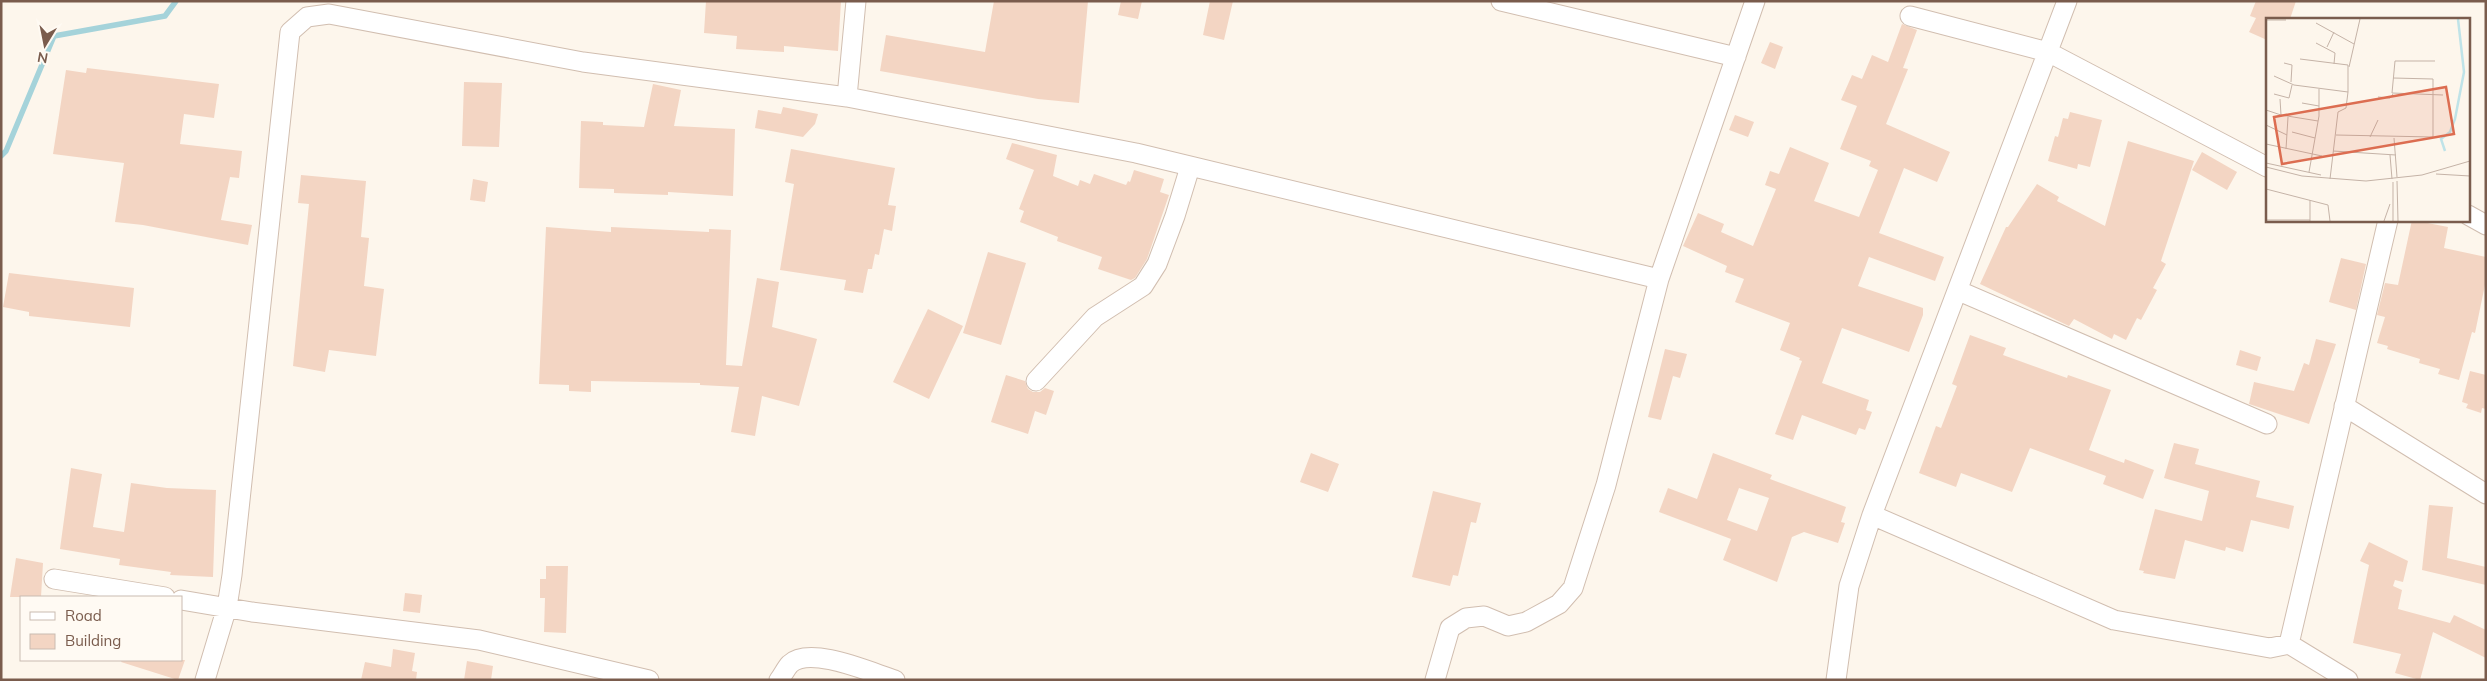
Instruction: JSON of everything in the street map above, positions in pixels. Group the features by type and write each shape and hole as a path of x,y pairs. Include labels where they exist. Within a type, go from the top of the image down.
{"street":[{"path":"847,97 856,1"},
{"path":"1501,1 1736,56"},
{"path":"1435,680 1450,628 1466,618 1484,616 1508,626 1526,622 1559,604 1573,588 1606,485 1659,279 1755,1"},
{"path":"1836,680 1849,586 1872,515 1959,291 2067,1"},
{"path":"205,680 227,607 242,486 290,32 307,17 329,14 583,62 847,97 1136,153 1659,279"},
{"path":"1910,16 2048,52 2266,166"},
{"path":"1036,381 1095,317 1143,286 1160,256 1190,167"},
{"path":"2470,216 2486,224"},
{"path":"2289,644 2388,221"},
{"path":"1959,291 2267,424"},
{"path":"2344,406 2486,494"},
{"path":"1872,515 2114,620 2270,648 2289,644 2348,680"},
{"path":"54,579 160,596"},
{"path":"182,600 479,640 650,680"},
{"path":"779,680 791,662 806,657 827,658 895,680"}],"building":[{"path":"706,1 841,1 838,51 784,46 784,52 736,49 737,36 704,33"},
{"path":"994,1 1088,1 1079,103 1038,99 880,71 886,35 985,52"},
{"path":"1121,1 1142,1 1138,19 1118,15"},
{"path":"1210,1 1233,1 1224,40 1203,35"},
{"path":"2256,1 2296,1 2290,18 2266,18 2266,40 2249,32 2256,18 2250,16"},
{"path":"1902,24 1917,30 1903,68 1908,69 1886,124 1950,152 1937,182 1904,168 1879,233 1944,257 1935,281 1869,257 1858,286 1923,308 1923,315 1909,352 1842,328 1822,383 1869,400 1866,410 1872,412 1865,430 1859,428 1856,435 1802,415 1793,440 1775,434 1802,361 1799,360 1800,358 1780,350 1790,323 1735,302 1744,279 1725,272 1727,266 1683,246 1698,213 1724,224 1721,232 1753,246 1776,189 1765,185 1770,171 1779,174 1790,147 1829,163 1814,201 1859,217 1878,170 1869,166 1871,161 1840,149 1857,106 1841,100 1852,75 1862,79 1872,55 1888,62"},
{"path":"1770,42 1783,47 1775,69 1761,63"},
{"path":"87,68 219,84 214,118 184,114 180,144 242,151 239,178 230,177 221,220 252,225 248,245 143,225 115,222 124,163 53,154 66,70 86,73"},
{"path":"464,82 502,83 499,147 462,146"},
{"path":"653,84 681,90 674,126 735,129 733,196 668,192 668,195 614,193 614,189 579,188 581,121 603,122 603,125 644,127"},
{"path":"783,107 818,114 815,124 803,137 755,128 758,110 781,114"},
{"path":"2070,112 2102,120 2090,167 2078,164 2077,169 2048,161 2055,136 2058,137 2063,118 2068,119"},
{"path":"1735,115 1754,122 1748,137 1729,130"},
{"path":"2128,141 2194,161 2161,261 2166,264 2153,288 2157,290 2141,320 2137,318 2126,340 2114,334 2112,339 2074,319 2069,326 1980,284 2006,227 2008,227 2037,184 2059,197 2057,201 2105,226"},
{"path":"1012,143 1057,155 1053,176 1078,186 1080,180 1090,184 1094,174 1126,185 1128,181 1130,182 1134,170 1164,179 1160,192 1169,195 1147,259 1135,278 1131,280 1098,269 1102,257 1057,241 1058,237 1020,222 1024,211 1019,209 1034,170 1006,159"},
{"path":"791,149 895,168 888,205 896,206 892,231 884,229 879,255 875,254 872,269 868,269 863,293 844,290 846,280 780,270 794,184 785,182"},
{"path":"2202,152 2237,172 2227,190 2192,170"},
{"path":"301,175 366,181 361,237 369,238 364,286 384,289 376,356 329,350 325,372 293,366 309,204 298,203"},
{"path":"473,179 488,182 485,202 470,200"},
{"path":"2412,221 2448,227 2444,248 2486,257 2486,280 2475,333 2472,332 2459,380 2438,374 2440,369 2419,363 2420,359 2387,349 2388,346 2377,343 2385,317 2377,315 2385,283 2398,285"},
{"path":"546,227 611,232 611,227 709,232 709,229 731,230 726,365 742,366 757,278 779,282 772,327 817,339 799,406 762,396 755,436 731,432 739,387 700,385 700,383 591,381 591,392 569,391 569,385 539,384"},
{"path":"988,252 1026,263 1001,345 963,333"},
{"path":"2341,258 2366,264 2356,310 2329,302"},
{"path":"9,273 134,288 130,327 29,316 29,312 3,307"},
{"path":"928,309 963,326 929,399 893,382"},
{"path":"1970,335 2006,348 2003,355 2067,378 2068,375 2111,390 2089,450 2124,463 2125,459 2154,470 2143,499 2103,484 2106,476 2030,448 2012,492 1961,473 1956,487 1919,473 1936,426 1941,428 1957,386 1952,384"},
{"path":"2316,339 2336,344 2309,424 2249,404 2254,382 2294,391 2304,363 2309,365"},
{"path":"1665,349 1687,354 1680,378 1673,376 1661,420 1648,417"},
{"path":"2240,350 2261,357 2257,371 2236,365"},
{"path":"2470,371 2486,375 2486,409 2482,408 2481,413 2466,408 2468,404 2462,402"},
{"path":"1006,375 1025,381 1028,389 1033,392 1040,392 1045,388 1054,391 1046,415 1035,411 1028,434 991,422"},
{"path":"2174,443 2199,449 2195,464 2260,481 2256,497 2294,506 2289,529 2251,520 2243,552 2226,547 2225,551 2185,540 2175,579 2143,573 2144,571 2139,570 2155,509 2202,521 2209,491 2164,478"},
{"path":"1311,453 1339,464 1328,492 1300,482"},
{"path":"1713,453 1772,475 1770,479 1846,507 1841,522 1845,523 1838,543 1804,532 1792,537 1777,582 1723,560 1731,539 1659,512 1668,488 1697,499","holes":["1739,488 1769,498 1757,531 1727,520"]},
{"path":"71,468 102,474 93,527 124,532 131,483 167,488 216,490 213,577 170,575 171,572 119,565 120,559 60,549"},
{"path":"1433,491 1481,503 1476,523 1471,522 1458,576 1453,575 1450,586 1412,577"},
{"path":"2429,505 2453,507 2447,558 2486,567 2486,585 2422,570"},
{"path":"2369,542 2408,561 2403,582 2395,580 2393,586 2402,590 2398,609 2450,623 2454,615 2486,630 2486,658 2433,632 2420,680 2395,673 2401,654 2353,643 2369,565 2360,561"},
{"path":"16,558 43,563 41,596 10,597"},
{"path":"546,566 568,566 566,633 544,632 545,598 540,598 540,579 546,579"},
{"path":"405,593 422,595 420,613 403,611"},
{"path":"393,649 415,653 412,671 417,672 416,680 361,680 365,662 391,667"},
{"path":"185,660 178,680 122,661"},
{"path":"467,661 493,666 491,680 464,680"}],"waterway":[{"path":"1,156 6,151 54,36 165,16 176,1"}]}
